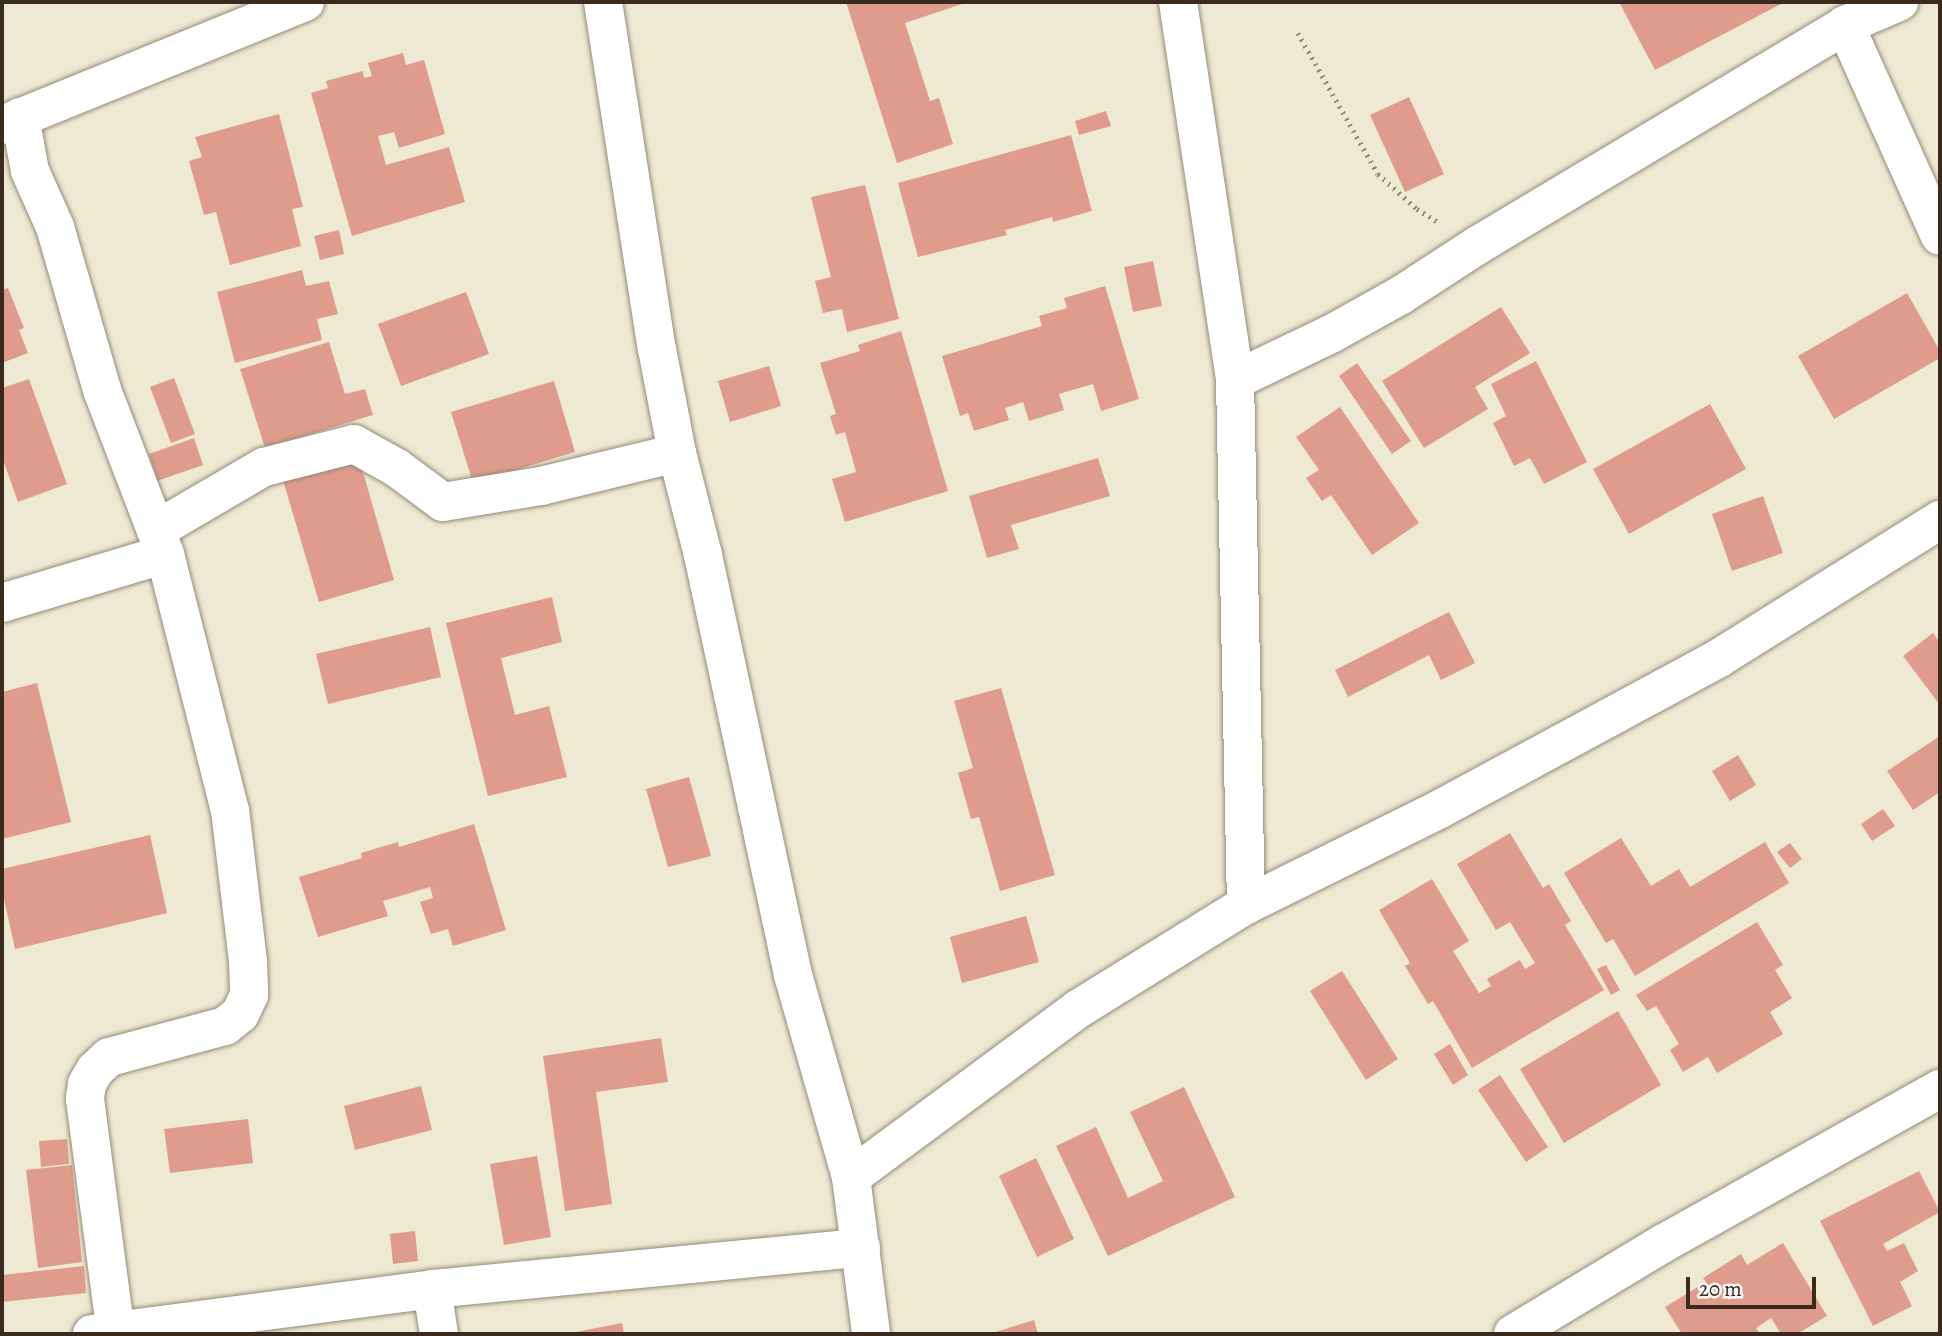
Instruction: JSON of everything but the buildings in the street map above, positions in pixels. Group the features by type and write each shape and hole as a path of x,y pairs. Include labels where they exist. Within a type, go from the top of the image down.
{"street":[{"path":"116,1334 85,1099 87,1084 95,1070 109,1057 225,1026 240,1014 249,995 248,961 230,810 161,542 102,390 55,227 11,121 305,2"},
{"path":"603,2 657,349 677,453 703,555 793,975 851,1177 871,1334"},
{"path":"1178,2 1235,380 1246,905"},
{"path":"1235,380 1331,334 1401,295 1478,245 1845,25 1899,2"},
{"path":"1845,25 1940,236"},
{"path":"2,603 161,542 264,467 354,444 397,468 443,502 541,486 677,453"},
{"path":"851,1177 1078,1009 1246,905 1440,809 1720,658 1940,520"},
{"path":"1513,1334 1664,1243 1940,1089"},
{"path":"92,1334 116,1334 432,1289 861,1248"},
{"path":"432,1289 439,1334"}],"path":[{"path":"1298,33 1378,174 1417,209 1478,245"}]}
